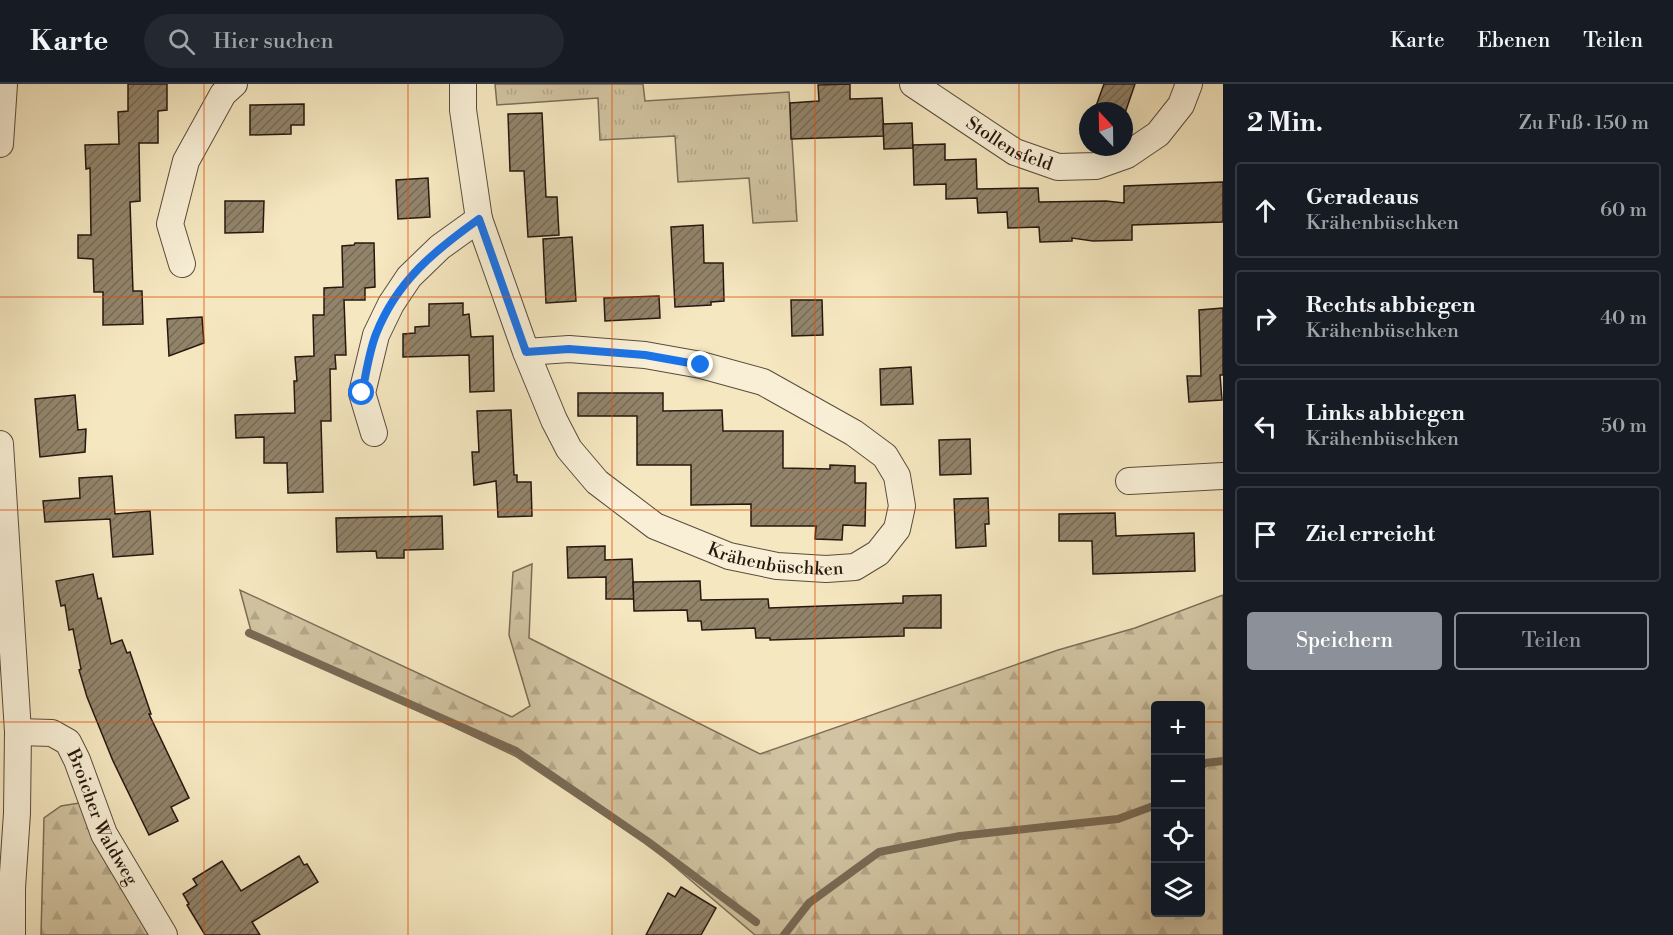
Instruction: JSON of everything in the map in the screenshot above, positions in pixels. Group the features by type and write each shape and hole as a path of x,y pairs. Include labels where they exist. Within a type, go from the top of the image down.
{"street":[{"path":"0,144 4,84"},
{"path":"182,264 170,224 186,161 223,94 234,84"},
{"name":"Krähenbüschken","path":"464,84 463,110 479,219 526,352 554,420 569,449 597,482 655,526 729,556 777,566 826,569 855,567 878,553 897,530 902,506 897,476 885,456 854,433 763,382 701,365 645,355 569,349 526,352"},
{"name":"Stollensfeld","path":"913,84 1015,152 1058,167 1095,166 1127,155 1158,134 1181,105 1189,84"},
{"path":"374,433 362,393 376,335 391,304 409,277 440,247 479,219"},
{"path":"0,444 4,597 18,732 12,935"},
{"path":"1128,482 1223,476"},
{"name":"Broicher Waldweg","path":"18,732 52,733 68,742 78,760 104,834 164,935"}],"green space":[{"path":"495,84 643,84 645,101 789,92 797,221 753,223 749,178 678,182 675,136 600,140 598,98 497,105"},
{"path":"532,564 529,638 760,754 1058,650 1135,628 1223,595 1223,935 755,935 654,849 515,756 251,631 240,590 512,717 530,706 509,635 513,572"},
{"path":"79,803 151,935 41,935 44,818 61,806"}],"building":[{"path":"128,84 167,84 167,110 158,111 158,143 139,143 140,201 130,202 133,291 142,291 143,324 103,325 103,292 94,292 93,259 78,258 78,235 91,235 90,168 86,169 85,145 119,144 118,112 128,111"},
{"path":"850,84 850,99 882,98 884,136 791,139 790,103 819,101 818,85"},
{"path":"1104,84 1135,84 1129,102 1097,102"},
{"path":"304,104 304,125 291,125 291,134 250,135 250,105"},
{"path":"542,113 546,197 557,197 559,235 528,237 524,171 510,171 508,114"},
{"path":"912,123 913,148 884,149 883,124"},
{"path":"945,144 945,160 976,159 977,189 1038,188 1039,202 1124,203 1124,186 1223,182 1223,222 1132,225 1132,240 1093,241 1072,238 1072,241 1040,242 1039,227 1008,228 1007,212 978,213 977,198 946,199 946,184 914,185 913,145"},
{"path":"428,178 430,217 398,219 396,180"},
{"path":"225,201 264,201 263,232 225,233"},
{"path":"703,225 704,263 723,263 724,301 711,302 711,305 675,307 671,227"},
{"path":"572,237 576,301 546,303 543,239"},
{"path":"374,243 375,287 365,288 365,300 344,300 346,355 335,355 336,369 330,369 331,421 321,421 323,492 288,493 287,463 264,463 264,437 236,438 235,415 295,413 294,381 297,381 295,357 314,356 313,315 324,315 324,288 343,287 342,246"},
{"path":"659,296 660,318 605,321 604,298"},
{"path":"791,300 822,300 823,335 792,336"},
{"path":"463,303 463,315 469,314 471,337 493,336 494,391 470,392 469,355 403,357 403,334 415,333 415,327 429,326 429,304"},
{"path":"1223,308 1223,375 1220,375 1222,400 1189,402 1187,376 1201,376 1199,310"},
{"path":"202,317 204,343 169,356 167,319"},
{"path":"911,367 913,404 881,405 880,369"},
{"path":"578,393 663,393 663,411 722,410 723,431 783,431 783,468 830,469 830,465 855,466 855,483 866,483 865,526 843,525 842,540 815,539 816,526 751,526 751,504 691,505 691,465 637,465 637,416 578,416"},
{"path":"75,395 78,430 86,429 85,452 40,457 35,399"},
{"path":"511,410 514,475 517,475 517,482 531,482 532,516 498,517 496,481 474,485 472,452 479,452 477,411"},
{"path":"970,439 971,474 940,475 939,440"},
{"path":"112,476 115,514 150,511 153,554 113,557 110,519 45,522 43,501 80,498 79,478"},
{"path":"988,498 989,524 985,524 986,546 956,548 954,499"},
{"path":"1115,513 1116,536 1194,533 1195,571 1093,574 1092,541 1059,541 1059,514"},
{"path":"442,516 443,549 404,550 404,558 377,558 376,551 337,552 336,518"},
{"path":"605,546 605,560 632,559 634,599 606,599 606,577 568,578 567,547"},
{"path":"93,574 111,644 122,640 127,653 130,652 151,714 149,714 189,798 171,807 178,821 149,835 113,761 87,697 79,670 81,669 73,629 69,630 65,605 61,606 56,581"},
{"path":"700,581 701,600 768,599 769,608 903,603 903,596 941,595 941,628 904,628 904,636 770,640 770,638 756,638 755,628 702,630 701,621 688,621 687,610 634,611 633,582"},
{"path":"299,856 318,882 252,922 260,935 205,935 183,894 197,885 193,879 222,861 241,891"},
{"path":"681,887 716,908 701,935 646,935 668,893 675,897"}],"waterway":[{"path":"249,633 516,751 647,841 756,922"},
{"path":"1205,763 1223,761"},
{"path":"784,935 809,903 879,852 960,836 1118,819 1151,807"}],"route":[{"path":"362,393 376,335 391,304 409,277 440,247 479,219 526,352 569,349 645,355 701,365"}]}
